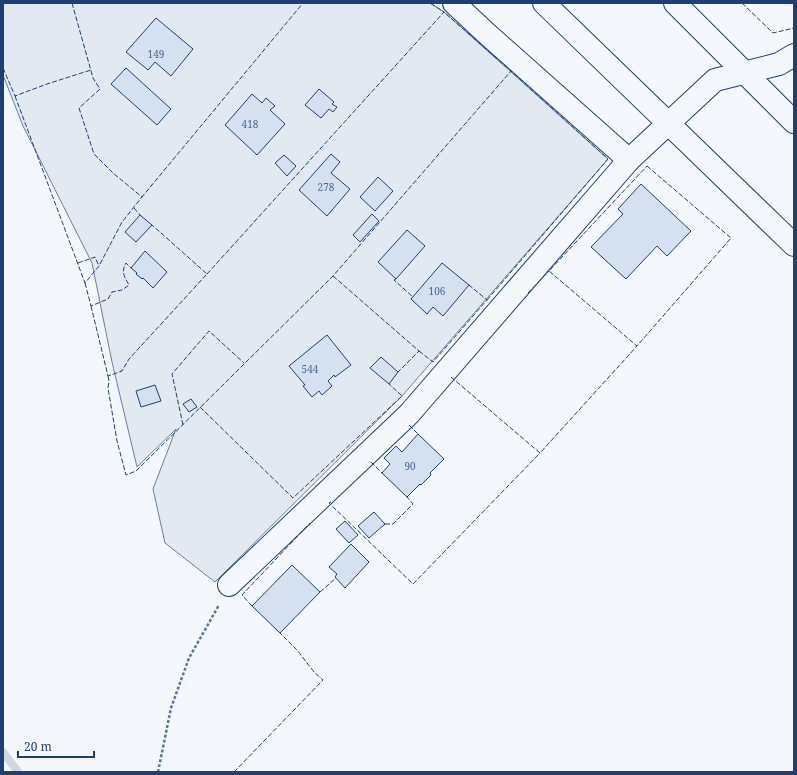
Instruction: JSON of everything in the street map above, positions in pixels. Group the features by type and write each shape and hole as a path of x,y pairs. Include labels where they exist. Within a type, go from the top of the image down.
{"street":[{"path":"454,3 486,34 629,160"},
{"path":"544,3 794,245"},
{"path":"674,3 794,122"},
{"path":"230,585 409,414 629,160 715,80 779,64 794,55"}],"path":[{"path":"158,772 171,708 189,658 230,585"}],"shaded area":[{"path":"3,3 430,3 444,12 608,159 402,396 215,582 165,543 153,489 176,429 137,467 112,362 92,263 23,126 3,75"}],"building":[{"path":"156,18 193,49 171,76 155,62 148,70 126,52"},
{"path":"126,68 171,109 157,125 111,84"},
{"path":"319,89 334,102 332,104 337,107 333,112 329,109 321,118 305,105"},
{"path":"252,94 262,103 266,98 275,106 270,110 285,124 257,155 225,125"},
{"path":"331,154 340,162 331,173 350,189 327,216 299,190"},
{"path":"284,155 296,166 287,176 275,163"},
{"path":"378,177 393,191 375,211 360,197"},
{"path":"641,184 691,231 667,256 657,246 626,279 591,247 623,214 618,209"},
{"path":"372,214 379,221 360,242 353,235"},
{"path":"140,215 152,225 136,242 125,232"},
{"path":"407,230 425,246 396,279 378,262"},
{"path":"145,251 167,272 153,288 131,268"},
{"path":"442,263 469,285 443,316 433,307 427,314 411,299"},
{"path":"327,335 351,365 335,377 334,375 328,381 332,386 322,395 319,391 312,397 303,386 305,385 289,366"},
{"path":"381,357 398,372 389,384 370,368"},
{"path":"155,385 161,401 141,407 136,391"},
{"path":"191,399 197,407 189,412 183,404"},
{"path":"418,434 444,459 430,473 431,475 407,497 382,473 390,464 384,458 396,446 402,452"},
{"path":"374,512 385,524 369,538 358,526"},
{"path":"345,521 358,535 349,543 336,529"},
{"path":"351,544 369,562 345,588 335,577 337,574 329,567"},
{"path":"292,565 320,592 280,633 252,606"}],"waterway":[{"path":"3,752 18,772"}],"fence":[{"path":"72,3 93,78 100,89 79,108 94,154 113,173 142,197 303,3"},
{"path":"207,274 444,12 430,3"},
{"path":"742,3 773,33 794,28"},
{"path":"108,376 108,388 117,441 126,475 136,471 333,276 511,71 444,12"},
{"path":"3,68 15,96 91,70"},
{"path":"487,300 608,159 511,71"},
{"path":"15,96 85,283 99,266 122,222 142,197"},
{"path":"647,166 731,238 637,346 549,271 647,166"},
{"path":"134,208 140,215"},
{"path":"91,306 108,376 122,371 129,359 207,274 152,225"},
{"path":"78,263 95,257 99,266"},
{"path":"85,283 91,306 108,299 112,292 122,290 129,285 123,272 126,263 131,268"},
{"path":"528,293 549,271"},
{"path":"333,276 419,351 398,372"},
{"path":"396,279 394,280 413,297"},
{"path":"419,351 433,362 487,300 469,285"},
{"path":"183,425 172,374 209,331 244,363"},
{"path":"451,377 540,453 637,346"},
{"path":"200,407 293,498 402,396 389,384"},
{"path":"409,425 418,434"},
{"path":"331,502 329,503 413,584 540,453"},
{"path":"371,462 382,473"},
{"path":"385,524 393,524 413,504 407,497"},
{"path":"252,606 242,595 310,523"},
{"path":"320,592 336,578"},
{"path":"234,772 323,680 314,672 297,650 280,633"}]}
